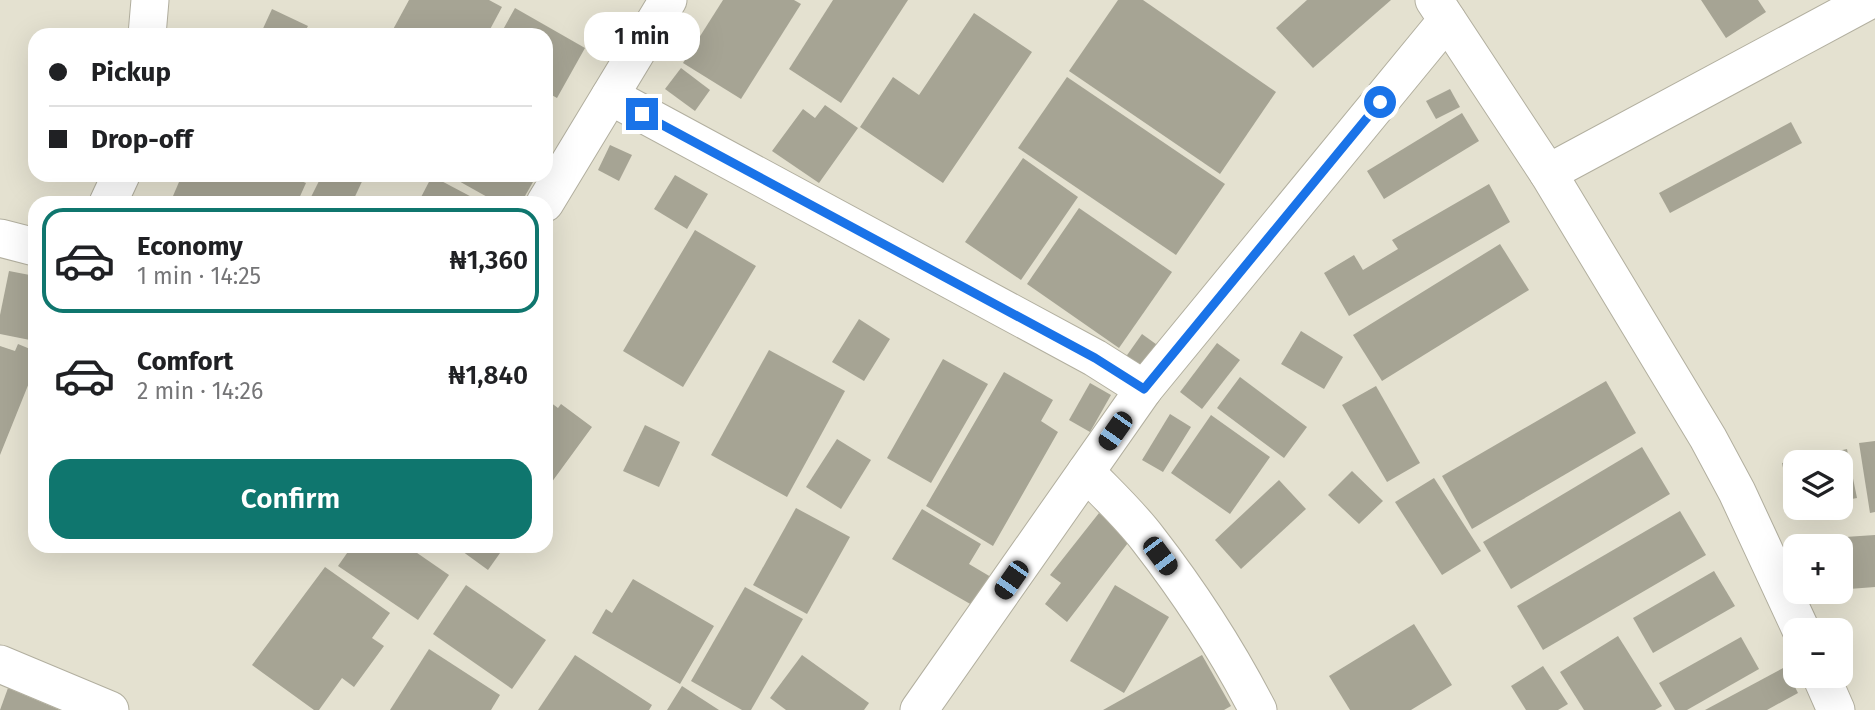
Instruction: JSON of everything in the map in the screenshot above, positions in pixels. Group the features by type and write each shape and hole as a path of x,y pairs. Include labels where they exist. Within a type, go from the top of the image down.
{"street":[{"path":"148,28 150,0"},
{"path":"549,196 668,0"},
{"path":"1548,173 1870,0"},
{"path":"919,710 1144,389 1441,10 1548,173 1701,427 1737,492 1795,618"},
{"path":"610,96 1095,358 1144,389"},
{"path":"0,238 28,245"},
{"path":"1086,472 1147,537 1234,662 1258,710"},
{"path":"0,664 110,710"},
{"path":"1826,688 1836,710"}],"building":[{"path":"409,0 489,0 502,7 491,28 394,28"},
{"path":"723,0 794,0 801,4 741,99 683,63"},
{"path":"833,0 908,0 841,103 789,69"},
{"path":"1118,0 1143,0 1276,92 1220,174 1069,71"},
{"path":"1307,0 1391,0 1313,68 1276,28"},
{"path":"1701,0 1758,0 1766,12 1726,38"},
{"path":"515,8 550,28 504,28"},
{"path":"272,9 308,26 307,28 263,28"},
{"path":"974,13 1032,52 943,183 860,127 893,77 919,95"},
{"path":"553,30 585,48 557,98 553,96"},
{"path":"681,68 710,90 695,111 665,89"},
{"path":"1067,77 1225,184 1176,255 1018,148"},
{"path":"1450,89 1460,107 1436,119 1426,101"},
{"path":"825,105 858,128 819,183 772,151 803,109 815,118"},
{"path":"1462,113 1479,141 1384,199 1367,171"},
{"path":"1791,122 1802,143 1670,213 1659,193"},
{"path":"610,145 632,155 619,181 598,170"},
{"path":"1023,158 1078,197 1021,280 965,242"},
{"path":"675,175 708,194 687,229 654,209"},
{"path":"179,182 306,183 300,196 173,196"},
{"path":"318,182 362,182 355,196 312,196"},
{"path":"429,182 443,182 470,196 422,196"},
{"path":"460,182 533,182 525,196 486,196"},
{"path":"1489,184 1510,222 1349,316 1324,273 1354,255 1363,270 1398,249 1392,240"},
{"path":"1079,208 1172,272 1119,348 1027,284"},
{"path":"695,230 756,266 683,387 623,351"},
{"path":"1500,244 1529,290 1382,381 1353,335"},
{"path":"9,271 28,275 28,340 0,334 0,315"},
{"path":"859,319 890,339 864,381 832,362"},
{"path":"1301,331 1343,357 1324,389 1281,364"},
{"path":"1142,334 1160,347 1142,370 1125,358"},
{"path":"1217,343 1240,360 1202,409 1180,392"},
{"path":"18,344 28,348 28,385 0,455 0,346 15,351"},
{"path":"769,350 845,391 787,497 711,455"},
{"path":"943,359 988,384 931,483 887,458"},
{"path":"1004,372 1053,400 1041,421 1058,432 993,546 926,506"},
{"path":"1240,377 1307,427 1284,458 1217,408"},
{"path":"1606,381 1636,433 1472,529 1442,476"},
{"path":"1090,383 1111,395 1090,432 1069,420"},
{"path":"1376,386 1420,463 1387,482 1342,405"},
{"path":"553,404 558,408 561,404 592,427 553,480"},
{"path":"1170,414 1191,427 1163,472 1142,460"},
{"path":"1211,415 1270,457 1230,514 1171,473"},
{"path":"645,425 680,442 659,487 623,471"},
{"path":"837,439 871,460 841,509 806,487"},
{"path":"1875,441 1875,512 1870,513 1859,443"},
{"path":"1642,447 1670,494 1511,589 1483,542"},
{"path":"1352,471 1383,501 1359,524 1328,495"},
{"path":"1434,478 1481,551 1442,575 1395,502"},
{"path":"1853,478 1857,498 1853,499"},
{"path":"1279,480 1306,509 1241,569 1215,540"},
{"path":"796,508 850,537 807,614 753,585"},
{"path":"922,509 981,544 969,564 996,580 979,609 892,559"},
{"path":"1680,511 1706,555 1543,650 1517,606"},
{"path":"1099,513 1131,539 1067,622 1045,604 1061,583 1050,575"},
{"path":"1875,535 1875,587 1853,589 1853,536"},
{"path":"347,553 417,553 449,575 418,620 338,566"},
{"path":"465,553 500,553 488,570"},
{"path":"325,567 390,613 372,638 384,646 354,687 342,678 319,710 314,710 252,665"},
{"path":"1714,571 1735,606 1653,653 1633,618"},
{"path":"633,579 714,626 680,684 592,633 606,609 612,613"},
{"path":"466,585 546,640 512,689 433,634"},
{"path":"1115,585 1169,617 1124,693 1070,661"},
{"path":"745,587 803,619 751,710 742,710 691,681"},
{"path":"1414,624 1452,685 1411,710 1350,710 1329,676"},
{"path":"1618,636 1662,706 1655,710 1584,710 1560,672"},
{"path":"1741,637 1759,669 1687,710 1675,710 1659,683"},
{"path":"429,649 500,695 491,710 390,710"},
{"path":"575,655 652,705 649,710 538,710"},
{"path":"802,655 869,703 864,710 786,710 770,698"},
{"path":"1202,655 1231,706 1224,710 1103,710"},
{"path":"1543,666 1568,704 1558,710 1526,710 1511,686"},
{"path":"1783,668 1783,688 1796,688 1798,693 1767,710 1705,710"},
{"path":"682,686 719,710 667,710"},
{"path":"8,688 60,710 0,710"}],"route":[{"path":"642,114 1095,358 1144,389 1380,102"}]}
